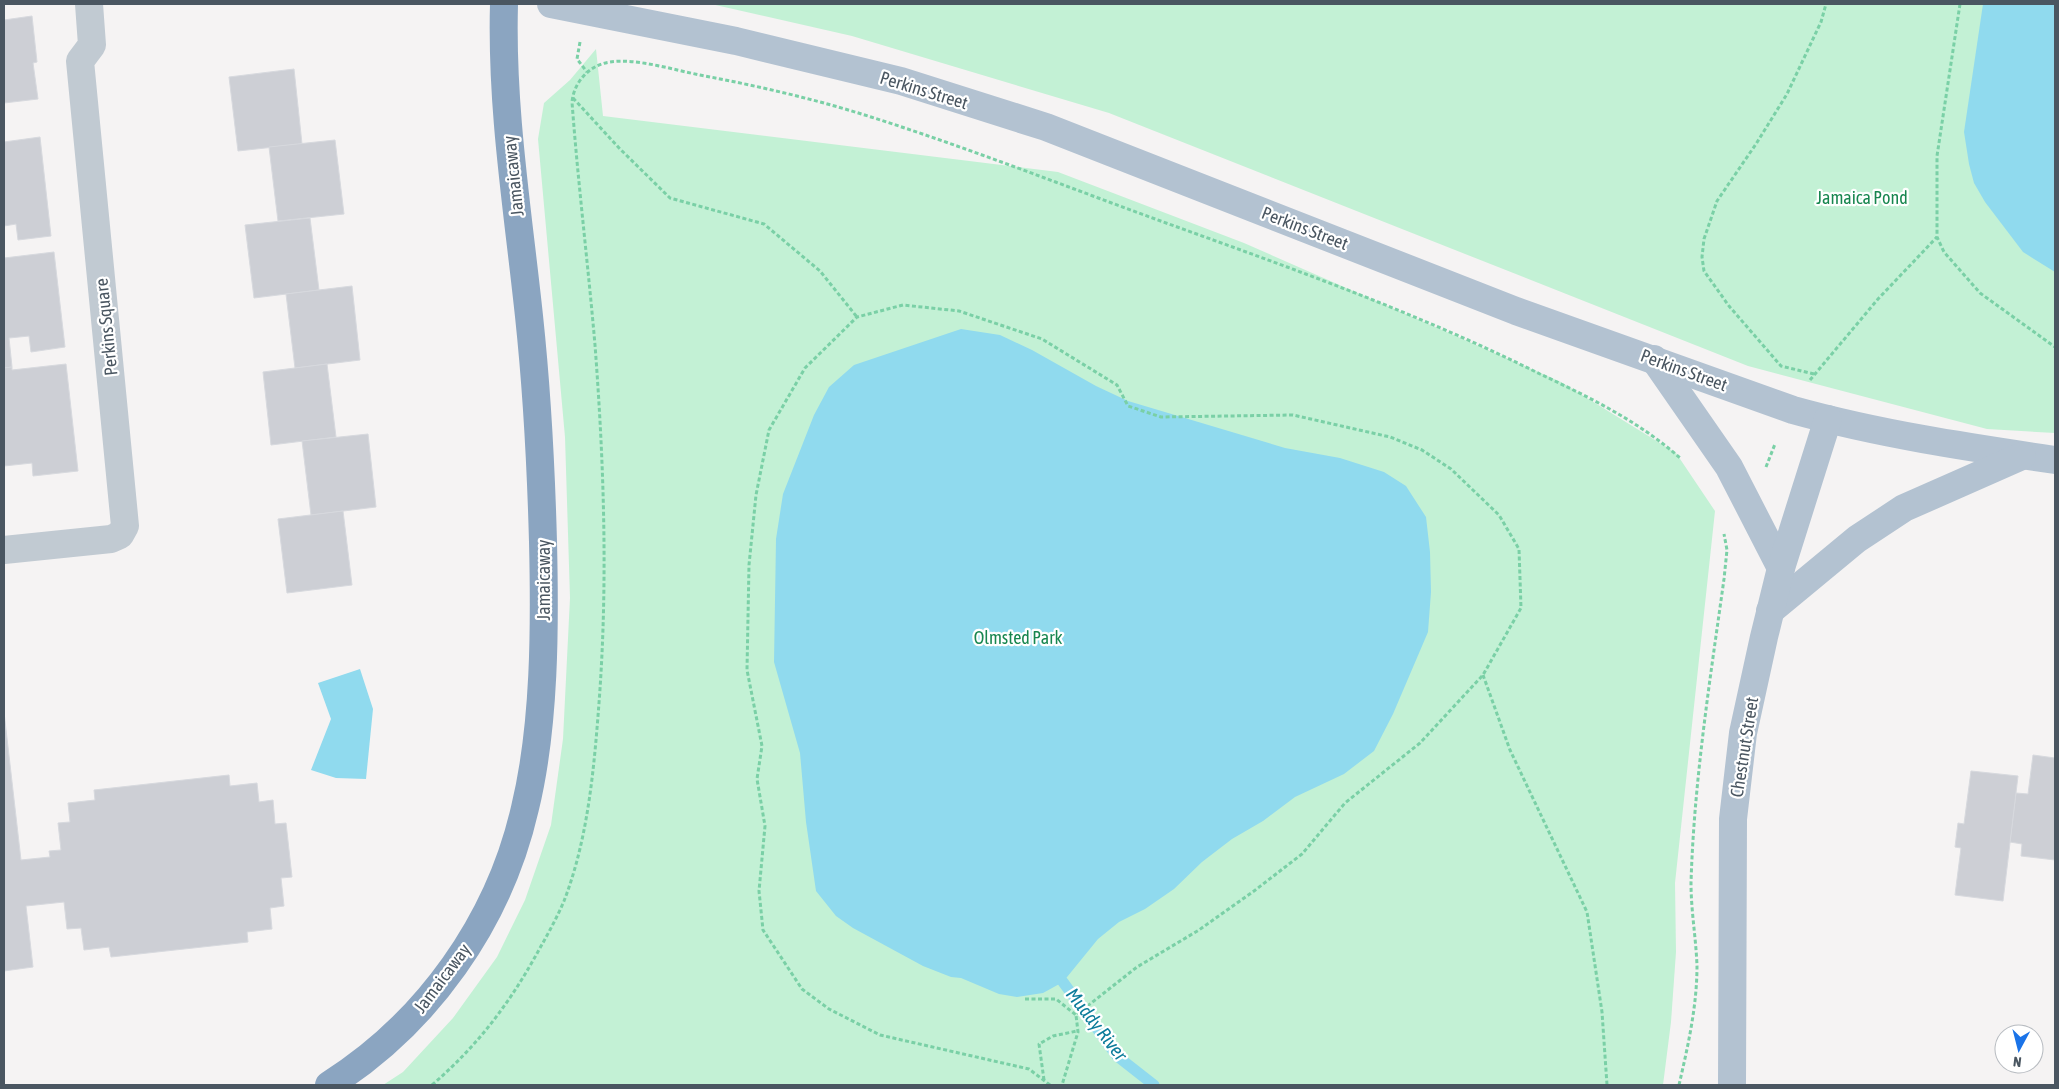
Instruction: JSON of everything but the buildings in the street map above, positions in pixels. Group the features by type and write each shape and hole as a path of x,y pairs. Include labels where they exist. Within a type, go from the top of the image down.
{"highway":[{"name":"Jamaicaway","path":"329,1085 347,1074 388,1042 435,992 462,956 491,905 510,859 519,832 531,780 538,720 543,641 540,460 531,338 506,110 503,39 504,4"}],"main road":[{"name":"Perkins Street","path":"551,4 727,39 901,81 1046,128 1516,311 1793,410 1915,438 2055,460"},
{"path":"1654,359 1728,466 1781,568"},
{"name":"Chestnut Street","path":"1732,1085 1734,818 1744,733 1770,610 1781,568 1828,419"},
{"path":"1770,610 1880,522 1925,497 2022,456"}],"street":[{"name":"Perkins Square","path":"4,550 111,539 120,535 125,526 80,62 92,44 89,4"}],"path":[{"path":"1814,374 1781,366 1729,306 1704,271 1702,257 1704,239 1718,201 1786,94 1821,22 1826,4"},
{"path":"1960,4 1937,156 1938,238 1944,252 1980,293 2055,347"},
{"path":"587,72 606,62 633,62 797,96 910,130 1290,268 1484,346 1577,392 1657,437 1686,465"},
{"path":"572,97 670,198 764,224 820,271 857,317"},
{"path":"1810,380 1878,299 1938,238"},
{"path":"1050,1085 1029,1069 880,1034 829,1009 802,989 762,930 759,891 765,826 758,779 762,746 747,670 749,565 756,495 769,430 805,368 857,317 903,305 958,311 1042,339 1117,385 1128,406 1161,417 1293,415 1390,437 1422,450 1451,469 1499,515 1519,549 1521,608 1483,675 1420,743 1345,803 1302,854 1199,930 1137,967 1076,1015"},
{"path":"1483,675 1510,750 1587,912 1602,1012 1607,1085"},
{"path":"1025,999 1056,999 1076,1015 1078,1032 1062,1085"},
{"path":"1044,1080 1039,1044 1053,1036 1078,1032"}],"green space":[{"name":"Jamaica Pond","path":"711,4 2055,4 2055,433 1987,429 1748,366 1109,113 852,36"},
{"name":"Olmsted Park","path":"596,49 603,116 1058,172 1244,243 1561,382 1676,453 1715,511 1675,883 1676,952 1671,1022 1663,1085 383,1085 403,1072 453,1018 497,957 525,900 551,825 563,739 570,598 565,437 538,139 544,103 570,80"}],"water":[{"path":"1983,4 2055,4 2055,272 2023,252 1985,202 1974,183 1964,132"},
{"path":"961,329 1000,335 1128,401 1285,448 1340,458 1384,472 1406,486 1426,517 1430,552 1431,592 1428,632 1393,714 1374,751 1344,774 1295,797 1263,821 1232,839 1202,862 1174,889 1145,909 1119,922 1098,939 1063,982 1043,993 1017,997 999,994 961,978 951,977 923,966 853,928 836,916 816,891 806,822 800,753 774,662 776,539 783,494 814,415 829,387 854,365"},
{"path":"360,669 373,709 366,779 336,778 311,770 331,719 318,683"}],"waterway":[{"name":"Muddy River","path":"1063,982 1117,1056 1154,1085"}]}
